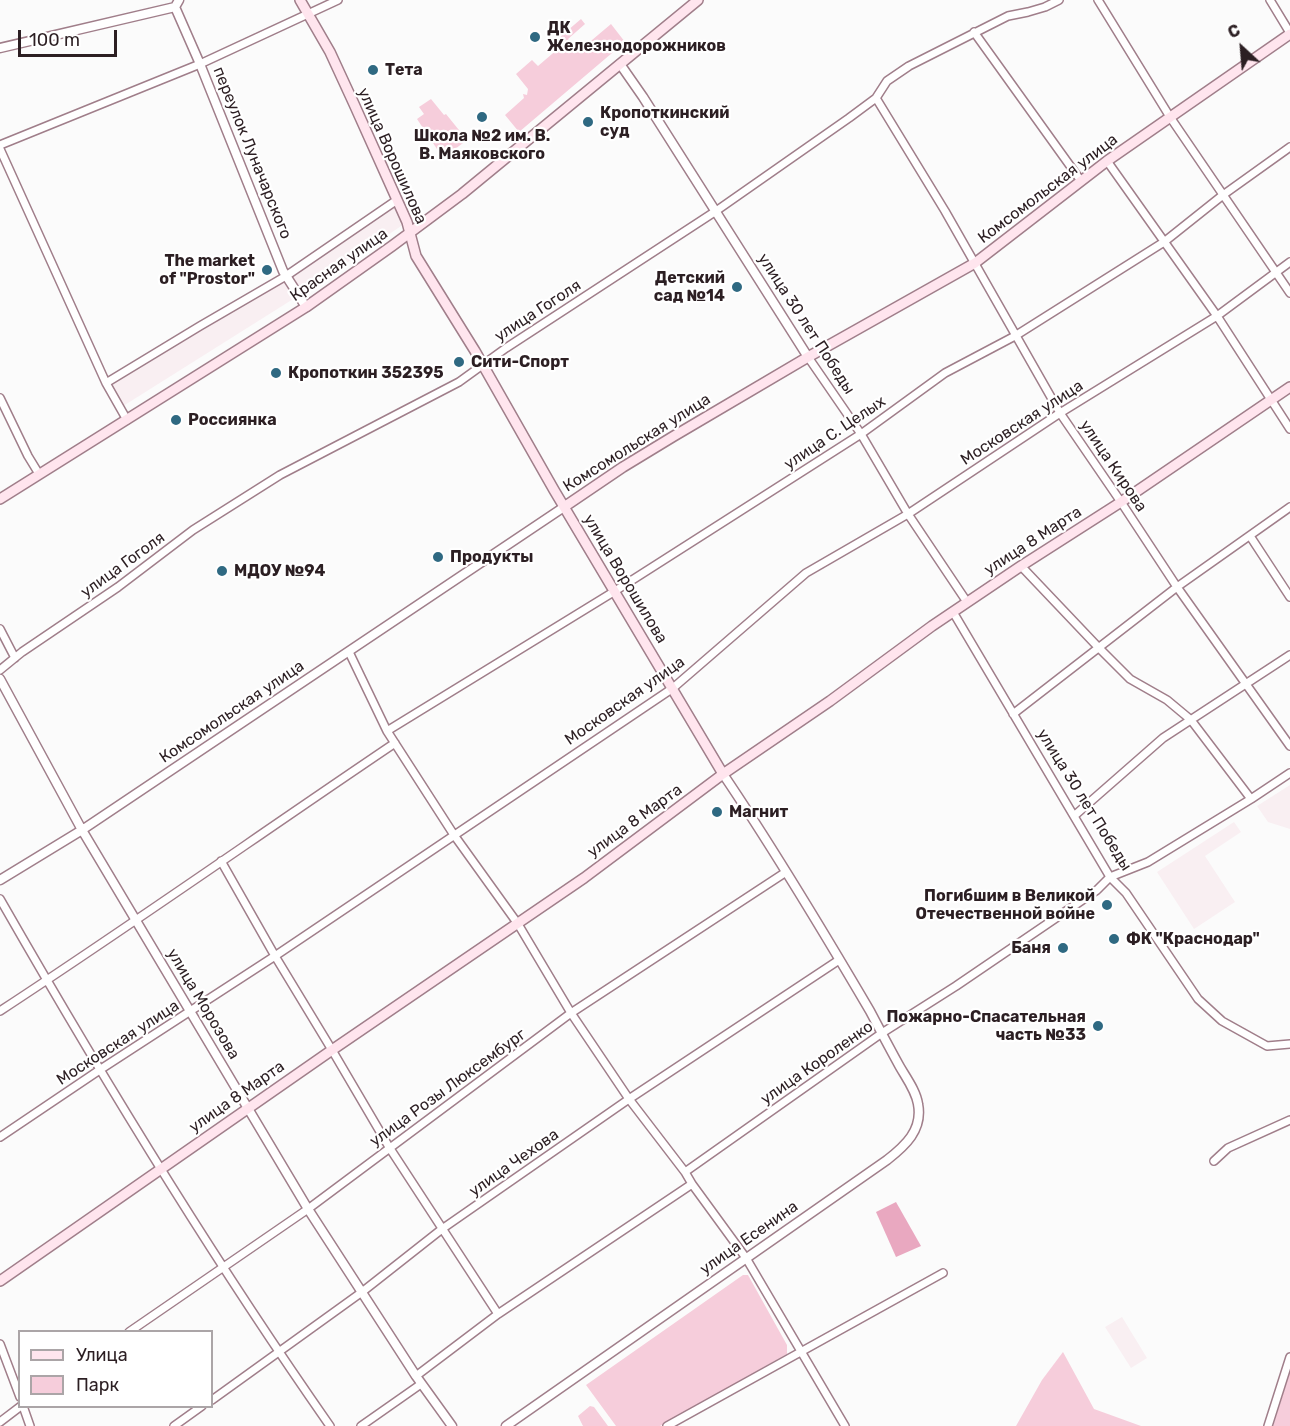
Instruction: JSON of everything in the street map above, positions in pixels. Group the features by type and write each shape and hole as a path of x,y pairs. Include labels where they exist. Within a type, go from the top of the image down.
{"main road":[{"name":"улица Ворошилова","path":"300,0 330,52 407,222 416,256 723,774"},
{"name":"Красная улица","path":"0,499 306,307 410,233 462,194 698,0"},
{"name":"Комсомольская улица","path":"564,507 623,467 808,357 975,263 1107,161 1290,33"},
{"name":"улица 8 Марта","path":"0,1281 584,878 723,774 830,701 967,602 1121,502 1290,387"}],"street":[{"path":"128,420 106,383 0,147 201,64 338,0"},
{"name":"улица Гоголя","path":"0,670 203,524 280,475 459,382 482,364 716,211 849,118 876,98 887,81 902,70 1008,16 1045,8 1059,0"},
{"path":"1098,0 1170,117 1290,293"},
{"path":"1270,0 1290,33"},
{"path":"0,48 177,4"},
{"name":"переулок Луначарского","path":"177,4 286,276 306,307"},
{"path":"974,32 1081,181"},
{"name":"улица 30 лет Победы","path":"620,64 808,357 861,434 908,514 967,602"},
{"name":"улица Кирова","path":"876,98 975,263 1060,413 1177,587 1290,746"},
{"name":"улица С. Целых","path":"387,731 615,591 861,434 945,373 1015,336 1164,242 1223,195 1290,147"},
{"path":"1107,161 1216,316 1290,429"},
{"name":"Красная улица","path":"106,383 286,276 397,200"},
{"name":"Московская улица","path":"0,1137 100,1069 275,956 673,688 806,573 908,514 1060,413 1216,316 1290,262"},
{"path":"0,398 39,474"},
{"name":"Комсомольская улица","path":"0,880 82,830 564,507"},
{"path":"1013,714 1177,587 1290,507"},
{"path":"1250,536 1290,597"},
{"path":"1021,566 1130,679 1167,700 1191,720 1251,799"},
{"name":"улица 30 лет Победы","path":"953,612 1110,877 1126,893 1198,999 1222,1021 1267,1046 1290,1044"},
{"path":"0,629 15,658"},
{"path":"349,652 387,731 454,835 518,924 571,1013 629,1098 746,1258 845,1426"},
{"path":"1074,816 1163,738 1290,655"},
{"name":"улица Морозова","path":"0,679 82,830 308,1209 421,1384 452,1426"},
{"path":"0,1011 136,921 395,743"},
{"name":"улица Короленко","path":"685,1173 882,1033 956,986 1097,890 1110,877 1148,862 1290,773"},
{"name":"улица Ворошилова","path":"723,774 786,872 882,1033"},
{"path":"221,861 389,1148 498,1314"},
{"name":"улица Розы Люксембург","path":"132,1330 308,1209 571,1013 786,872"},
{"path":"0,899 161,1168 279,1353 330,1426"},
{"name":"улица Чехова","path":"213,1399 362,1292 442,1229 629,1098 839,960"},
{"name":"улица Есенина","path":"506,1426 906,1144 914,1134 918,1120 918,1105 914,1092 882,1033"},
{"path":"1214,1161 1228,1148 1290,1120"},
{"path":"416,1376 498,1314 692,1184"},
{"path":"667,1426 943,1273"},
{"path":"0,1344 18,1391"},
{"path":"1268,1426 1290,1357"},
{"path":"361,1426 421,1384"},
{"path":"0,1422 21,1408"},
{"path":"22,1408 30,1426"},
{"path":"174,1426 201,1408"}],"shaded area":[{"path":"397,200 407,222 298,296 120,408 106,383 286,276"},
{"path":"1290,785 1290,829 1268,822 1257,806"},
{"path":"1234,822 1241,832 1205,856 1235,902 1194,929 1157,872"},
{"path":"896,1202 921,1246 896,1257 876,1212"},
{"path":"1122,1317 1147,1358 1131,1368 1105,1327"}],"green space":[{"path":"581,19 585,24 568,39 579,51 611,24 625,42 519,132 505,115 524,98 523,94 527,95 528,89 516,74 532,60 538,66 559,48 554,42"},
{"path":"431,99 467,140 443,158 417,119 424,114 419,107"},
{"path":"743,1275 748,1275 787,1345 787,1354 660,1426 616,1426 586,1385"},
{"path":"1063,1352 1094,1409 1141,1426 1016,1426 1042,1380"},
{"path":"1290,1372 1290,1426 1273,1426"},
{"path":"590,1406 594,1407 608,1426 583,1426 578,1416"}],"place":[{"name":"ДК Железнодорожников","path":"535,37"},
{"name":"Тета","path":"373,70"},
{"name":"Школа №2 им. В. В. Маяковского","path":"482,117"},
{"name":"Кропоткинский суд","path":"588,122"},
{"name":"The market of \"Prostor\"","path":"267,270"},
{"name":"Детский сад №14","path":"737,287"},
{"name":"Сити-Спорт","path":"459,362"},
{"name":"Кропоткин 352395","path":"276,373"},
{"name":"Россиянка","path":"176,420"},
{"name":"Продукты","path":"438,557"},
{"name":"МДОУ №94","path":"222,571"},
{"name":"Магнит","path":"717,812"},
{"name":"Погибшим в Великой Отечественной войне","path":"1107,905"},
{"name":"ФК \"Краснодар\"","path":"1114,939"},
{"name":"Баня","path":"1063,948"},
{"name":"Пожарно-Спасательная часть №33","path":"1098,1026"}]}
